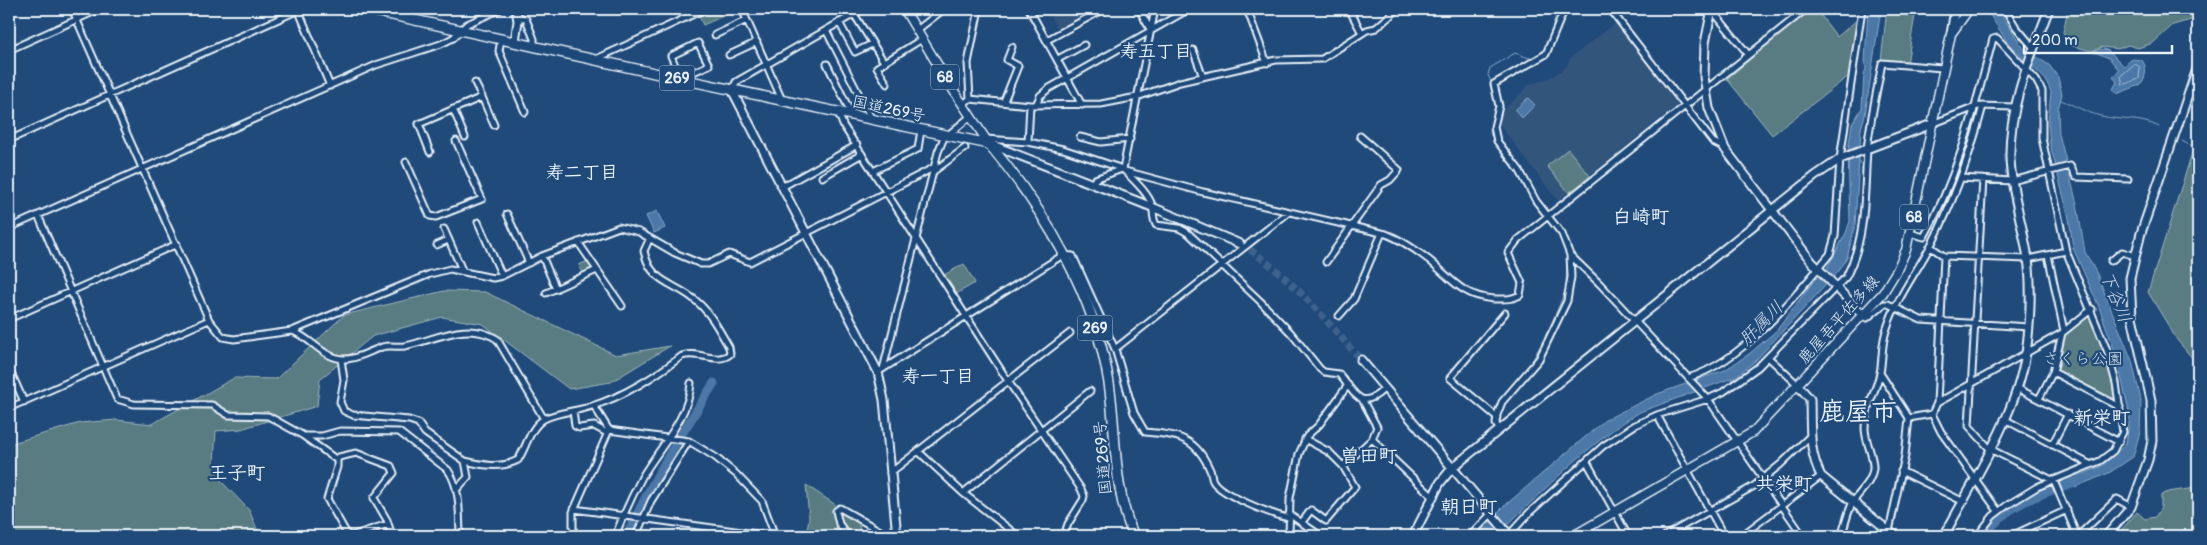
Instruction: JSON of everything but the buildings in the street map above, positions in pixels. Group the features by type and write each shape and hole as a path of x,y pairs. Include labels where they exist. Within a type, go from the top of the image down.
{"highway":[{"name":"国道269号","path":"365,9 732,90 871,118 920,130 988,142 1041,212 1090,315 1104,359 1113,414 1120,499 1134,536"}],"main road":[{"name":"68","path":"904,9 962,104 988,142"},
{"name":"鹿屋吾平佐多線","path":"1572,536 1753,432 1883,293 1897,270 1910,233 1942,68 1951,34 1969,9"}],"street":[{"path":"72,9 210,320 219,334 228,339 292,332 430,274 450,269 493,278 502,276 542,256 620,227 639,232 649,240 701,264 708,264 728,254 750,262 934,169 965,148"},
{"path":"9,50 100,9"},
{"path":"9,140 299,9 330,86"},
{"path":"9,228 376,65 441,44 453,38 459,30 501,9"},
{"path":"515,41 518,17 516,9"},
{"path":"684,9 688,17"},
{"path":"742,9 782,100"},
{"path":"848,536 839,524 836,511 840,508 882,532 895,536 880,371 806,234 732,90 736,82 863,9"},
{"path":"917,30 944,9"},
{"path":"970,99 968,63 979,9"},
{"path":"1029,9 1082,105"},
{"path":"1047,40 1104,9"},
{"path":"1139,9 1151,31"},
{"path":"1124,170 1155,9"},
{"path":"1028,142 1033,105 1043,92 1189,9"},
{"path":"1247,9 1267,63"},
{"path":"1349,9 1362,33"},
{"path":"962,104 970,99 1033,105 1101,104 1137,97 1180,82 1289,58 1322,59 1362,33 1376,28 1398,9"},
{"path":"1499,429 1497,417 1506,394 1531,370 1556,327 1571,286 1570,255 1562,234 1547,216 1528,188 1520,171 1497,141 1494,128 1499,106 1494,84 1546,54 1562,15 1562,9"},
{"path":"1610,9 1706,133 1717,145 1725,148"},
{"path":"1712,9 1748,54"},
{"path":"1712,9 1705,43 1706,88 1709,108 1716,129 1725,148 1818,269 1836,288 1867,318 1884,304 1895,306 1921,320 2029,327"},
{"path":"988,142 1028,142 1063,148 1124,170 1289,212 1382,233 1398,238 1422,255 1463,291 1480,297 1506,300 1520,295 1522,283 1508,253 1518,240 1685,104 1806,9"},
{"path":"1689,379 1710,370 1737,352 1756,335 1830,254 1835,236 1842,158 1862,9"},
{"path":"1951,34 1955,9"},
{"path":"2005,9 2019,32 2033,47"},
{"path":"1944,536 2004,419 2017,388 2026,354 2029,327 2028,260 2012,181 2010,141 2015,107 2025,70 2049,9"},
{"path":"595,60 701,10"},
{"path":"854,14 884,62"},
{"path":"518,17 526,19 534,40 534,46"},
{"path":"715,35 747,20"},
{"path":"839,22 855,52 872,44"},
{"path":"826,30 871,118"},
{"path":"501,38 499,51 524,112"},
{"path":"1910,233 1924,236 1938,213 1958,162 1975,108 1993,38 1997,38 2042,91 2042,138 2066,251 2092,309 2107,350 2123,427 2119,442 2113,451 2091,465 2037,487 1998,511 1977,536"},
{"path":"887,84 877,67 922,39"},
{"path":"730,55 757,42"},
{"path":"698,43 709,65 682,79 671,56 698,43"},
{"path":"1058,59 1084,45"},
{"path":"1004,101 1018,66 1007,60 1012,47"},
{"path":"1194,50 1203,77"},
{"path":"1361,360 1508,535 1530,512 1616,437 1657,415 1707,398 1735,385 1768,357 1836,288 1846,277 1858,246 1865,203 1867,149 1882,63 1942,68"},
{"path":"827,64 852,115"},
{"path":"2106,536 2131,507 2148,460 2154,425 2151,400 2132,317 2130,278 2135,256 2198,66"},
{"path":"475,83 494,125"},
{"path":"430,152 419,124 482,97"},
{"path":"1413,536 1433,497 1452,468 1815,176 1842,158 1975,108 1983,106 2015,107"},
{"path":"1841,536 1853,502 1867,487 1871,479 1873,466 1865,428 1867,407 1880,373 1883,340 1895,306 1930,247 1961,178 1983,106"},
{"path":"453,110 465,137"},
{"path":"838,112 862,154 1084,496 1068,524 1064,536"},
{"path":"880,371 934,169 946,135 971,116"},
{"path":"1706,133 1716,129"},
{"path":"873,171 918,149 920,130"},
{"path":"1326,262 1381,185 1390,180 1399,170 1360,136"},
{"path":"1080,137 1101,142 1130,139"},
{"path":"406,162 426,210 432,217 482,199 456,141"},
{"path":"988,142 1240,244"},
{"path":"782,187 857,146"},
{"path":"822,177 862,154"},
{"path":"1010,169 1019,156"},
{"path":"1961,178 2012,181 2070,166 2076,177 2128,179"},
{"path":"1093,184 1095,179 1124,170"},
{"path":"1124,170 1148,198 1156,224 1179,228 1188,233 1291,333 1320,369 1339,374 1358,398 1363,400 1374,399 1384,389"},
{"path":"1983,180 1969,426 1990,449 2054,481 2078,536 2117,499 2131,507"},
{"path":"1115,349 1289,212"},
{"path":"507,214 529,263"},
{"path":"38,215 104,365 116,398 134,404 212,405 228,415 268,416 337,460"},
{"path":"478,222 502,276"},
{"path":"444,229 462,270"},
{"path":"1339,316 1354,299 1382,233"},
{"path":"437,245 448,240"},
{"path":"341,359 344,380 340,402 344,411 353,415 409,420 418,423 425,433 465,461 496,466 518,460 535,428 544,419 594,406 642,383 682,356 696,353 720,358 730,354 729,348 710,315 684,291 656,276 644,251 649,240"},
{"path":"578,242 622,306"},
{"path":"9,319 177,244"},
{"path":"1930,247 1944,256 2028,260 2066,251"},
{"path":"2111,261 2122,252 2135,256"},
{"path":"880,371 968,317 1063,255 1073,256 1115,349 1134,413 1146,432 1176,435 1188,441 1205,460 1213,481 1237,498 1289,516 1302,522 1321,536"},
{"path":"1570,255 1707,398 1803,536"},
{"path":"2039,399 2053,372 2063,332 2048,255"},
{"path":"542,256 556,288"},
{"path":"1944,256 1936,403 1932,414 1941,432 1998,511"},
{"path":"546,293 597,270"},
{"path":"1936,403 2063,332 2092,309"},
{"path":"1497,417 1450,378 1505,313"},
{"path":"9,408 210,320"},
{"path":"292,332 299,334 324,353 341,359 355,358 383,347 405,346 455,331 489,334 497,339 544,419"},
{"path":"890,473 1070,333"},
{"path":"1768,357 1810,399 1809,437 1814,464 1820,476 1891,535"},
{"path":"9,368 24,402"},
{"path":"2053,372 2120,407"},
{"path":"1880,373 1909,418 1891,535"},
{"path":"615,536 642,479 685,411 690,395 691,383"},
{"path":"1289,536 1289,516 1296,466 1305,439 1319,425 1348,385"},
{"path":"2017,388 2119,442"},
{"path":"963,493 1090,391"},
{"path":"1343,466 1372,439 1377,427 1363,400"},
{"path":"594,406 608,431"},
{"path":"573,412 576,426 579,428 594,426 608,431 689,441 726,465 762,501 773,536 737,534 713,528 574,509"},
{"path":"1909,418 1932,414"},
{"path":"2052,445 2068,414"},
{"path":"1657,415 1724,536"},
{"path":"594,426 600,417"},
{"path":"2004,419 2091,465"},
{"path":"302,436 322,436 340,431 399,432 448,470 453,478 456,490 460,536"},
{"path":"573,536 572,518 574,509 588,482 608,431"},
{"path":"1665,536 1763,479 1809,437"},
{"path":"1302,522 1311,510 1326,520 1355,487 1343,466 1329,452 1305,439"},
{"path":"1372,439 1433,497"},
{"path":"636,536 651,501 689,441"},
{"path":"918,451 963,493 1018,536"},
{"path":"337,460 340,457 356,453 391,466 394,473 374,498 388,524 392,536"},
{"path":"337,460 337,467 326,499 350,536 388,524"},
{"path":"456,490 468,476 465,461"},
{"path":"1587,462 1628,536"},
{"path":"1901,471 1962,501"},
{"path":"1741,536 1820,476"},
{"path":"2011,536 2022,534 2067,510"},
{"path":"1470,536 1492,515"},
{"path":"712,536 713,528"}],"shaded area":[{"path":"1046,9 1099,9 1058,30"},
{"path":"1616,23 1681,102 1558,201 1498,123 1501,113 1530,84 1549,78 1561,71 1567,66 1570,58"}],"green space":[{"path":"710,9 739,9 703,25 698,14"},
{"path":"1808,9 1816,9 1837,37 1857,20 1850,75 1772,135 1727,79"},
{"path":"1887,9 1916,9 1907,64 1881,61"},
{"path":"2068,9 2198,9 2198,18 2173,25 2153,43 2138,48 2128,45 2118,49 2103,47 2091,51 2073,46 2066,40 2063,32"},
{"path":"2198,134 2198,365 2177,340 2148,292"},
{"path":"1568,149 1590,176 1569,193 1547,166"},
{"path":"588,261 593,269 583,274 579,265"},
{"path":"964,264 975,283 956,294 944,275"},
{"path":"444,291 485,292 616,355 670,346 611,382 569,389 483,324 442,317 373,336 320,379 317,406 241,429 216,431 214,462 222,482 249,510 260,536 9,536 9,444 80,423 116,420 152,424 234,378 276,379 344,315"},
{"name":"さくら公園","path":"2090,314 2102,346 2117,400 2058,371 2065,333"},
{"path":"806,485 858,520 861,536 806,536 809,518"},
{"path":"2198,487 2198,536 2116,536 2137,512 2145,519 2155,517 2161,508 2161,495"}],"water":[{"path":"1868,9 1881,9 1865,115 1861,129 1855,225 1847,258 1839,271 1755,361 1735,377 1640,412 1601,439 1582,455 1495,536 1476,536 1502,508 1605,420 1657,394 1725,370 1749,354 1777,330 1815,279 1827,268 1846,233 1850,221 1848,150 1852,124 1862,108 1866,69"},
{"path":"1986,9 1998,9 2024,49 2049,65 2058,77 2062,94 2058,109 2059,134 2077,204 2085,252 2097,274 2132,361 2141,400 2140,432 2133,457 2109,473 2075,487 2069,480 2102,466 2126,444 2130,416 2116,355 2099,307 2073,248 2069,218 2050,144 2048,123 2051,92 2046,80 2008,43"},
{"path":"2104,49 2109,51 2124,66 2132,59 2142,60 2146,73 2140,85 2117,94 2113,89 2117,82 2113,77 2119,70 2109,58 2092,51"},
{"path":"1528,98 1535,105 1522,118 1515,110"},
{"path":"657,211 665,228 654,233 646,216"}],"waterway":[{"path":"1550,39 1557,9"},
{"path":"1492,84 1488,75 1490,68 1515,53 1532,59"},
{"path":"2061,100 2096,115 2138,120 2159,127"},
{"path":"1495,113 1490,134 1508,159"},
{"path":"2182,141 2198,150"},
{"path":"1525,185 1532,199"},
{"path":"1536,205 1543,216"},
{"path":"1546,219 1553,227"},
{"path":"1528,369 1551,325 1566,289 1567,254"},
{"path":"1505,393 1520,377"},
{"path":"627,536 657,477 714,383"},
{"name":"下谷川","path":"1985,536 2004,514 2015,507 2041,494 2082,479"}],"tunnel":[{"path":"1241,244 1275,269 1290,283 1361,360"}],"district":[{"name":"寿五丁目","path":"1156,51"},
{"name":"寿二丁目","path":"582,172"},
{"name":"白崎町","path":"1641,216"},
{"name":"寿一丁目","path":"938,376"},
{"name":"鹿屋市","path":"1858,411"},
{"name":"新栄町","path":"2102,417"},
{"name":"曽田町","path":"1369,455"},
{"name":"王子町","path":"237,472"},
{"name":"共栄町","path":"1784,483"},
{"name":"朝日町","path":"1469,506"}],"water label":[{"name":"肝属川","path":"1761,323"}]}
